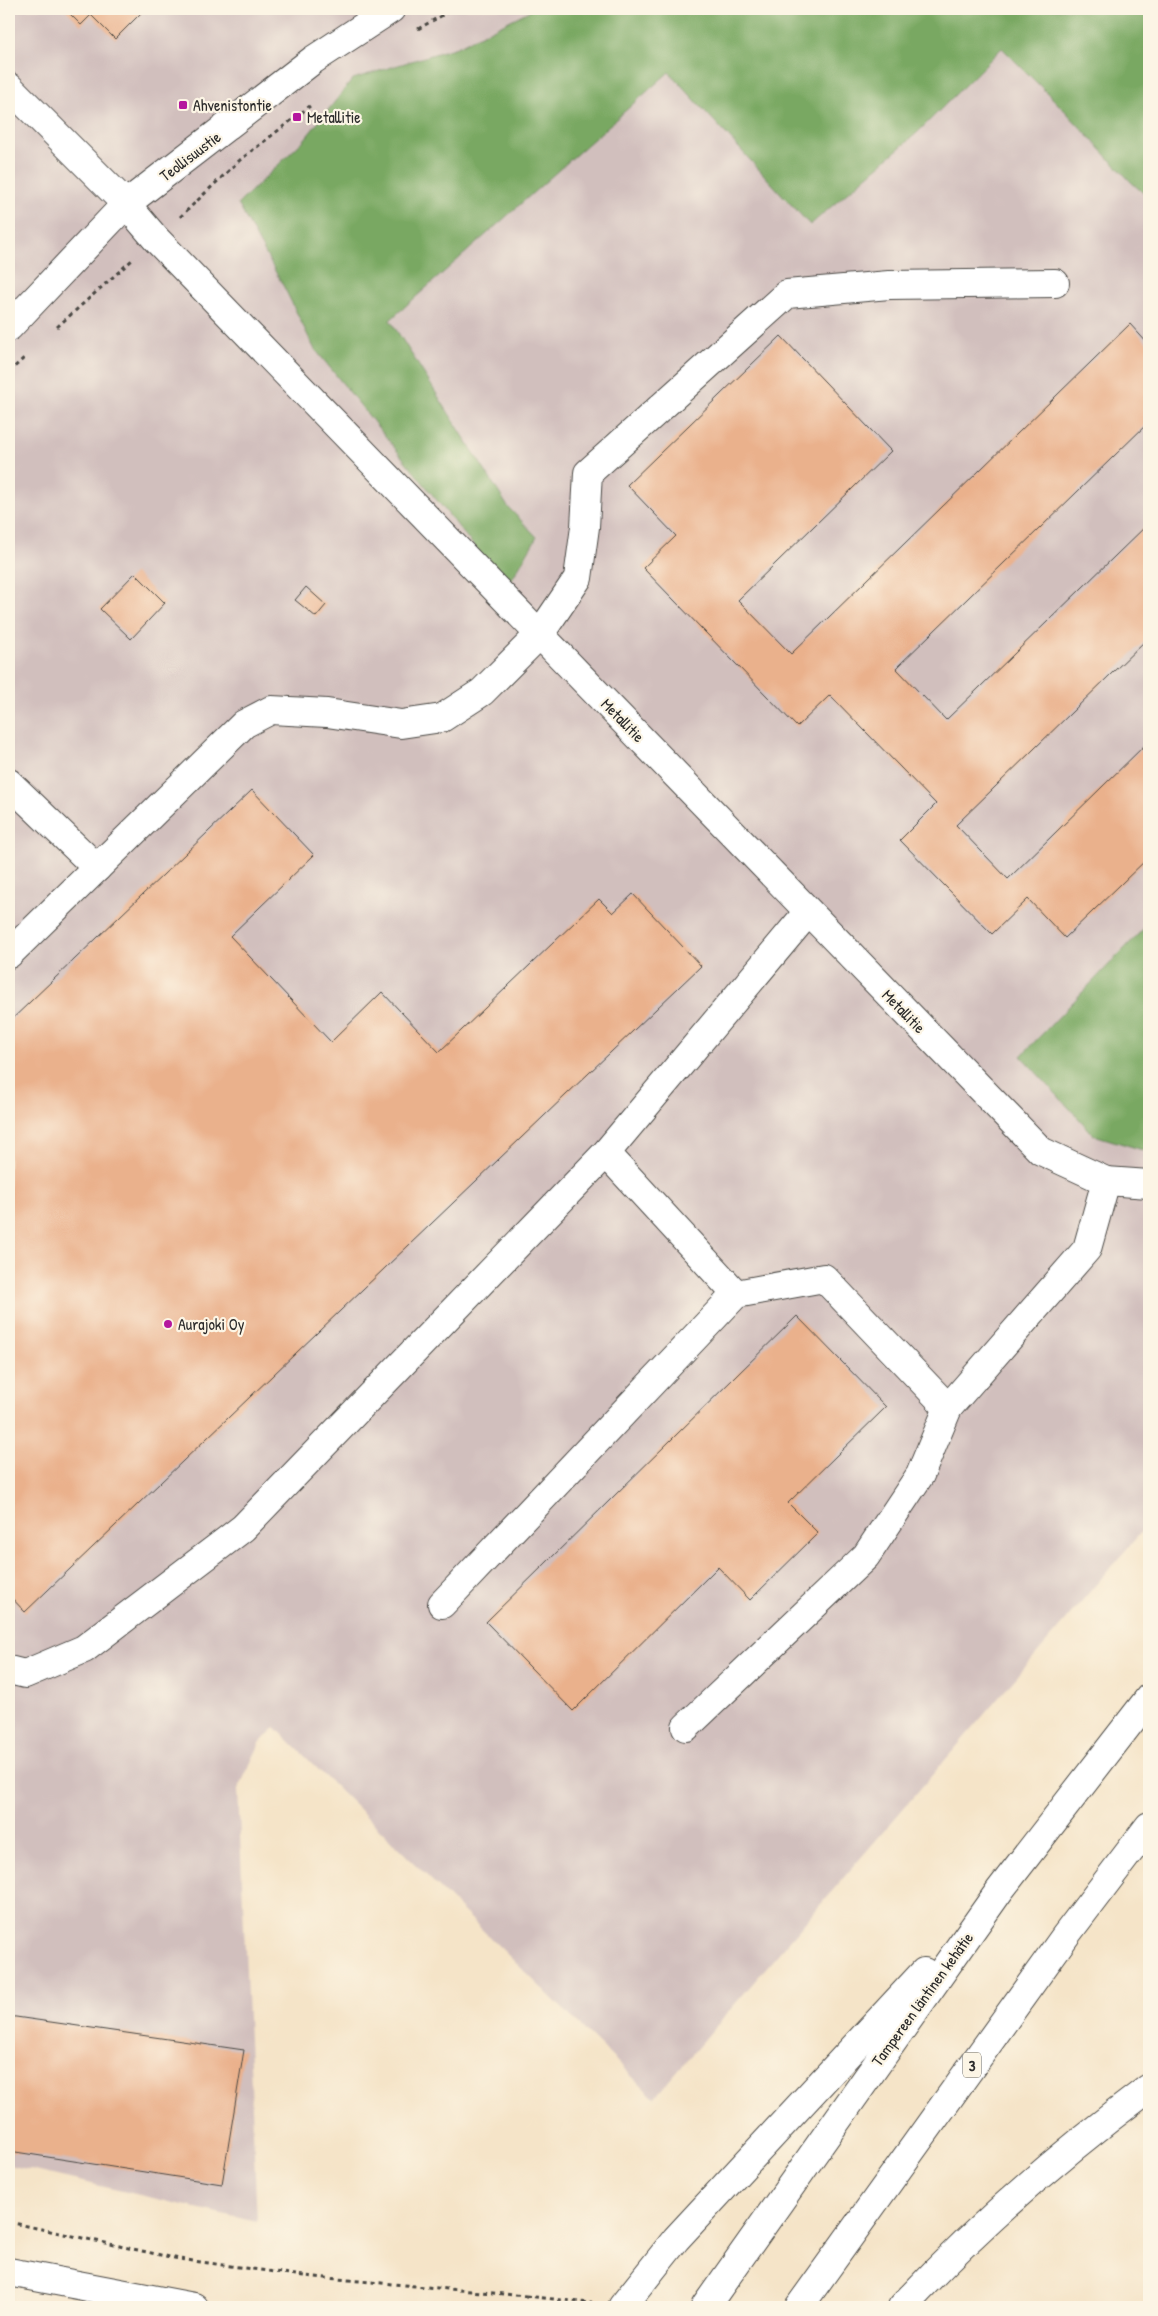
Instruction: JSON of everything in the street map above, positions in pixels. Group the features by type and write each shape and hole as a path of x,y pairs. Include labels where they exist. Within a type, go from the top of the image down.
{"main road":[{"name":"Teollisuustie","path":"9,327 126,204 313,60 392,9"},
{"path":"9,87 126,204"},
{"name":"Metallitie","path":"126,204 156,239 1041,1151 1106,1181 1149,1184"},
{"path":"9,954 244,724 271,710 327,713 401,724 442,718 482,692 540,634 578,578 585,527 588,473 787,294 889,285 1055,283"},
{"path":"9,783 97,868"},
{"path":"9,1670 25,1674 84,1649 243,1528 606,1153 808,912"},
{"path":"606,1153 736,1294"},
{"path":"686,1727 866,1556 920,1475 948,1408 1088,1249 1106,1181"},
{"path":"442,1604 736,1294 824,1278 948,1408"},
{"name":"Tampereen läntinen kehätie","path":"704,2307 1000,1890 1149,1698"},
{"name":"3","path":"799,2307 1066,1935 1149,1826"},
{"path":"622,2307 676,2239 1000,1890"},
{"path":"902,2307 999,2213 1078,2142 1149,2088"},
{"path":"9,2272 194,2307"}],"path":[{"path":"416,29 453,9"},
{"path":"52,331 156,239 240,160 312,104"},
{"path":"9,372 30,352"},
{"path":"9,2222 179,2259 304,2276 626,2307"}],"shaded area":[{"path":"9,9 1149,9 1149,1523 654,2098 275,1727 260,1743 238,1790 257,2222 9,2165"}],"green space":[{"path":"533,9 1149,9 1149,198 1131,182 1066,112 1002,48 918,132 810,225 669,72 390,320 508,507 537,537 507,587 314,348 285,289 238,204 304,140 353,79 457,47"},
{"path":"1149,923 1149,1152 1094,1135 1021,1056"}],"building":[{"path":"65,9 145,9 115,39 91,15 81,25"},
{"path":"1130,324 1149,345 1149,422 896,668 946,720 1149,523 1149,637 956,825 1008,879 1149,741 1149,857 1065,938 1028,899 992,934 900,840 936,804 830,695 797,727 643,568 676,536 627,485 781,336 891,451 738,600 791,654"},
{"path":"135,573 165,603 131,639 100,609"},
{"path":"306,587 326,605 316,617 295,600"},
{"name":"Aurajoki Oy","path":"252,790 314,855 230,936 331,1042 382,992 439,1052 599,899 613,913 633,894 701,966 25,1612 9,1595 9,1022"},
{"path":"797,1316 886,1407 788,1503 818,1533 750,1600 718,1567 573,1711 486,1622"},
{"path":"9,2016 244,2050 222,2184 9,2151"}],"place":[{"name":"Ahvenistontie","path":"183,105"},
{"name":"Metallitie","path":"297,117"},
{"name":"Aurajoki Oy","path":"168,1324"}]}
